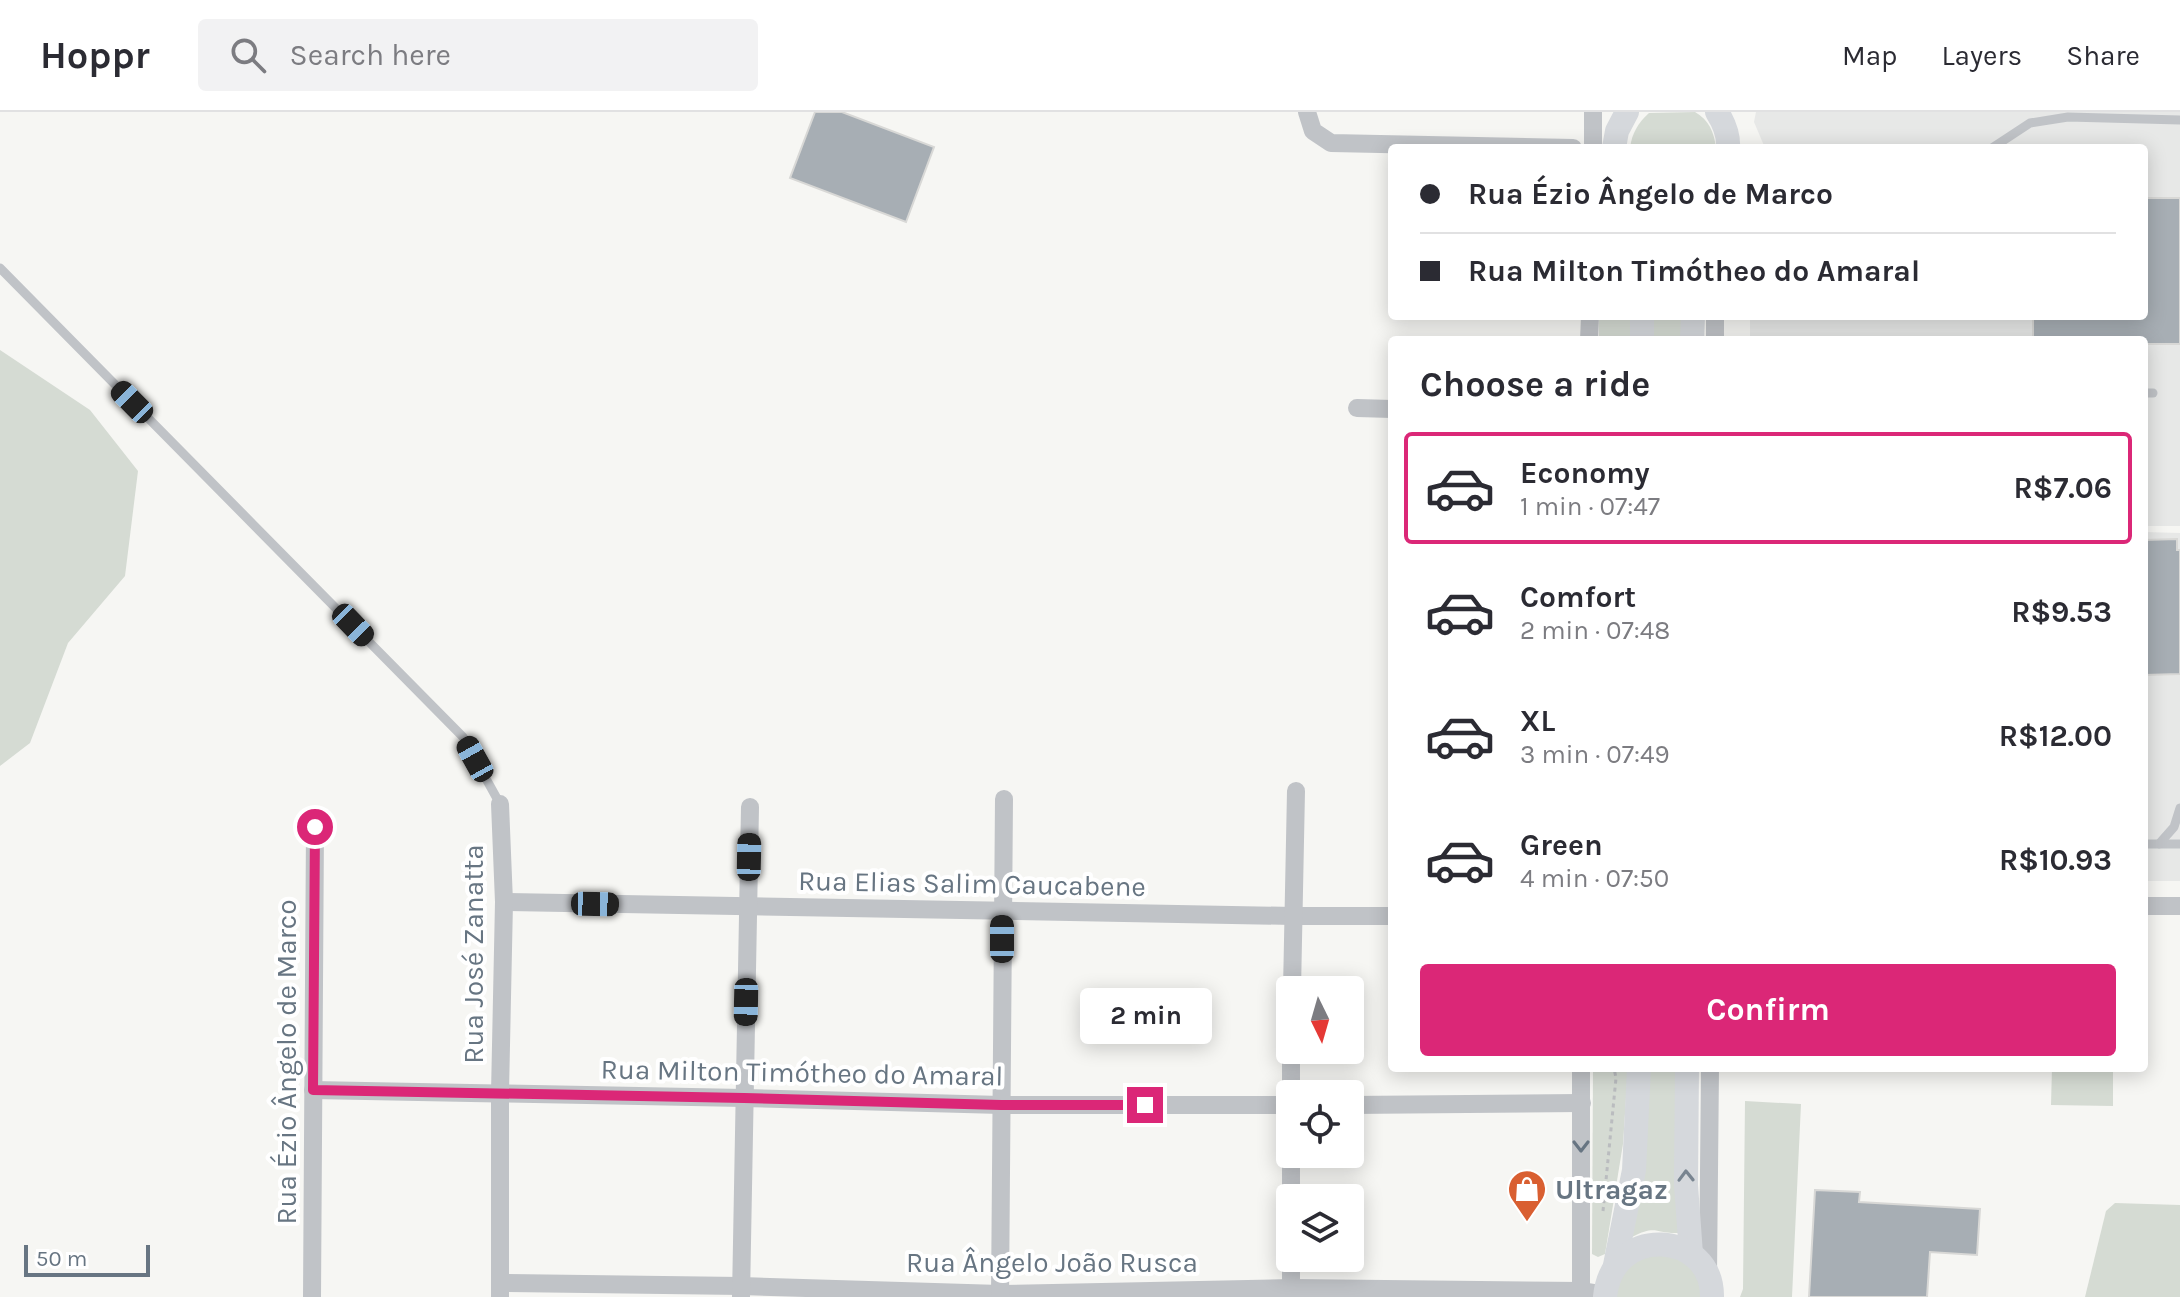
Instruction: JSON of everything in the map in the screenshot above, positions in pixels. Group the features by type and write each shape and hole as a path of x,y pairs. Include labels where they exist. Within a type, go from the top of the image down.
{"main road":[{"path":"1615,144 1617,131 1627,112"},
{"path":"1722,116 1727,144"},
{"path":"1593,1295 1608,1279 1615,1265 1634,1170 1639,1072"},
{"path":"1687,1072 1686,1185 1691,1254"},
{"path":"1615,1265 1627,1253 1643,1246 1676,1246 1701,1264 1710,1286"}],"street":[{"path":"1307,112 1313,131 1331,143 1388,144"},
{"path":"1593,112 1593,144"},
{"path":"1357,408 1388,409"},
{"path":"1292,976 1296,791"},
{"path":"1000,1295 1004,799"},
{"name":"Rua José Zanatta","path":"500,804 504,902 500,1290"},
{"path":"741,1292 750,807"},
{"name":"Rua Ézio Ângelo de Marco","path":"312,1297 315,827"},
{"name":"Rua Elias Salim Caucabene","path":"504,902 1388,916"},
{"path":"2148,906 2180,906"},
{"path":"1581,1072 1593,1295"},
{"path":"1710,1072 1710,1286"},
{"name":"Rua Milton Timótheo do Amaral","path":"313,1090 1001,1105 1276,1105"},
{"path":"1364,1105 1582,1103"},
{"path":"1291,1272 1292,1292"},
{"name":"Rua Ângelo João Rusca","path":"500,1290 1000,1295 1292,1292 1593,1295"}],"lane":[{"path":"1998,144 2030,123 2068,117 2180,120"},
{"path":"0,268 463,737 500,804"},
{"path":"2159,844 2174,827 2180,808"},
{"path":"2148,844 2180,844"}],"path":[{"path":"1604,1210 1615,1072"}],"shaded area":[{"path":"1695,112 1710,127 1715,144 1631,144 1636,129 1649,113"},
{"path":"1756,112 2180,112 2180,526 2148,526 2148,336 1750,336 1750,320 2148,320 2148,144 1763,144 1754,122"},
{"path":"1599,320 1630,320 1631,336 1599,336"},
{"path":"1654,320 1683,320 1682,336 1654,336"},
{"path":"0,350 90,410 138,471 125,576 68,643 30,743 0,766"},
{"path":"2148,532 2180,533 2180,881 2148,881"},
{"path":"1593,1072 1628,1072 1623,1144 1605,1254 1598,1257 1592,1254"},
{"path":"1648,1072 1678,1072 1679,1233 1652,1230 1632,1237"},
{"path":"2052,1072 2113,1072 2113,1106 2051,1105"},
{"path":"1745,1101 1801,1104 1792,1297 1740,1297 1743,1289"},
{"path":"2115,1203 2180,1205 2180,1297 2085,1297 2106,1211"},
{"path":"1649,1253 1678,1256 1699,1276 1703,1297 1614,1297 1624,1268"}],"building":[{"path":"815,112 842,112 934,147 906,222 790,178"},
{"path":"2148,198 2180,198 2180,344 2148,344 2148,336 2033,336 2033,320 2148,320"},
{"path":"2177,539 2177,550 2180,550 2180,674 2148,675 2148,540"},
{"path":"1815,1190 1860,1192 1859,1202 1980,1209 1977,1255 1930,1252 1927,1297 1809,1297"}],"place":[{"name":"Ultragaz","path":"1527,1223"}],"route":[{"path":"315,827 313,1090 1001,1105 1145,1105"}]}
